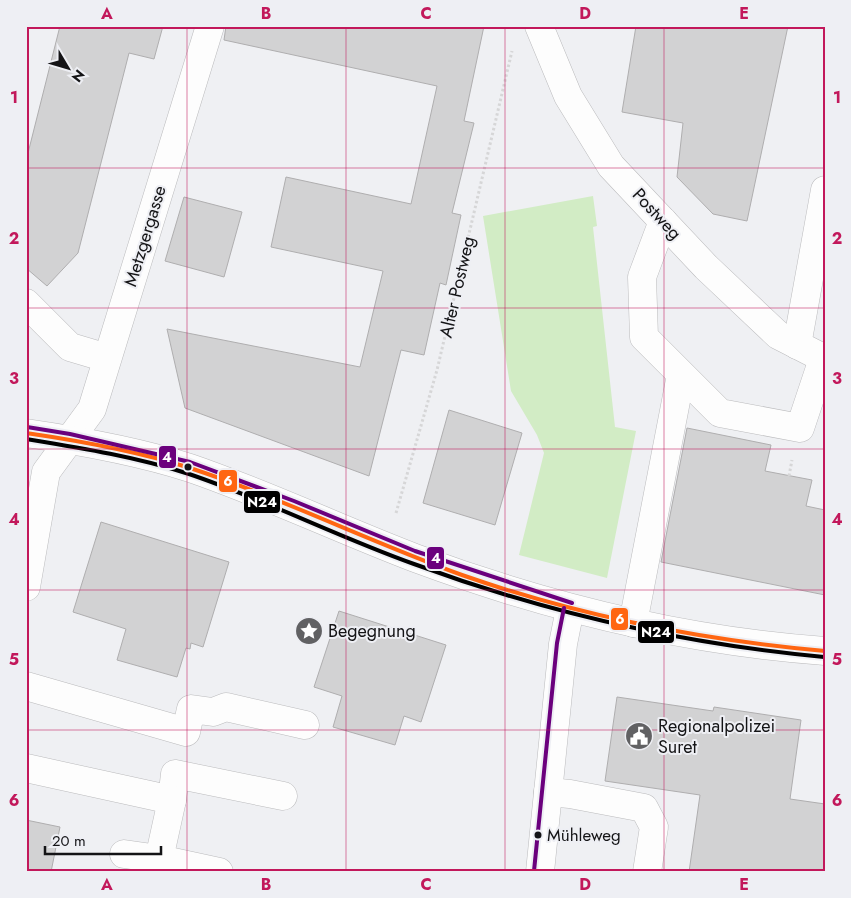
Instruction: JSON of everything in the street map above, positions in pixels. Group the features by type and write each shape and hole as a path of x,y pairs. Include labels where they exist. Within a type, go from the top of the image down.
{"street":[{"name":"Metzgergasse","path":"26,587 46,472 92,409 210,26"},
{"name":"Postweg","path":"540,26 568,96 612,166 706,267 778,335 824,359"},
{"path":"797,345 825,190"},
{"path":"663,221 642,277 644,337 720,413 800,428 824,359"},
{"path":"26,303 70,348 107,358"},
{"path":"633,623 681,375"},
{"path":"26,433 69,440 188,468 469,577 570,609 633,623 778,648 825,651"},
{"path":"540,872 563,644 570,609"},
{"path":"26,686 186,732"},
{"path":"159,859 190,709 213,712 226,707 305,725"},
{"path":"26,768 173,787 283,796"},
{"path":"548,792 570,794 644,808 654,827 647,872"},
{"path":"124,854 159,859 219,872"}],"path":[{"name":"Alter Postweg","path":"386,546 437,370 513,45"}],"green space":[{"path":"593,196 597,226 593,227 615,427 636,431 607,578 519,555 544,453 537,435 511,391 483,216"}],"building":[{"path":"60,26 163,26 154,59 129,53 78,253 47,286 26,268 26,161"},
{"path":"226,26 484,26 464,121 474,123 452,213 461,215 446,285 440,283 424,355 401,350 369,476 185,408 167,329 360,367 383,271 271,247 286,177 411,204 437,86 224,40"},
{"path":"636,26 788,26 747,221 713,214 677,177 683,123 622,112"},
{"path":"184,197 242,212 224,277 165,261"},
{"path":"449,410 522,433 495,525 423,503"},
{"path":"687,428 771,445 765,471 812,480 806,506 825,510 825,595 661,562"},
{"path":"101,522 229,562 203,647 191,643 190,649 186,648 177,677 117,660 126,629 73,612"},
{"path":"339,611 446,645 421,722 404,716 395,745 333,727 342,696 314,687"},
{"path":"617,697 713,711 714,707 801,720 790,799 825,804 825,872 689,872 700,795 605,781"},
{"path":"26,820 60,827 51,872 26,872"}],"transit line":[{"name":"4","path":"27,427 70,434 190,462 294,501 415,551 572,603"},
{"name":"6","path":"26,433 109,447 150,456 190,468 258,493 462,575 551,603 687,633 825,651"},
{"name":"N24","path":"26,439 129,458 189,474 246,495 414,564 464,582 565,612 667,635 719,644 824,657"},
{"name":"4","path":"534,871 557,643 564,608"}],"place":[{"name":"Begegnung","path":"309,631"},
{"name":"Regionalpolizei Suret","path":"639,736"},
{"name":"Mühleweg","path":"538,835"}]}
